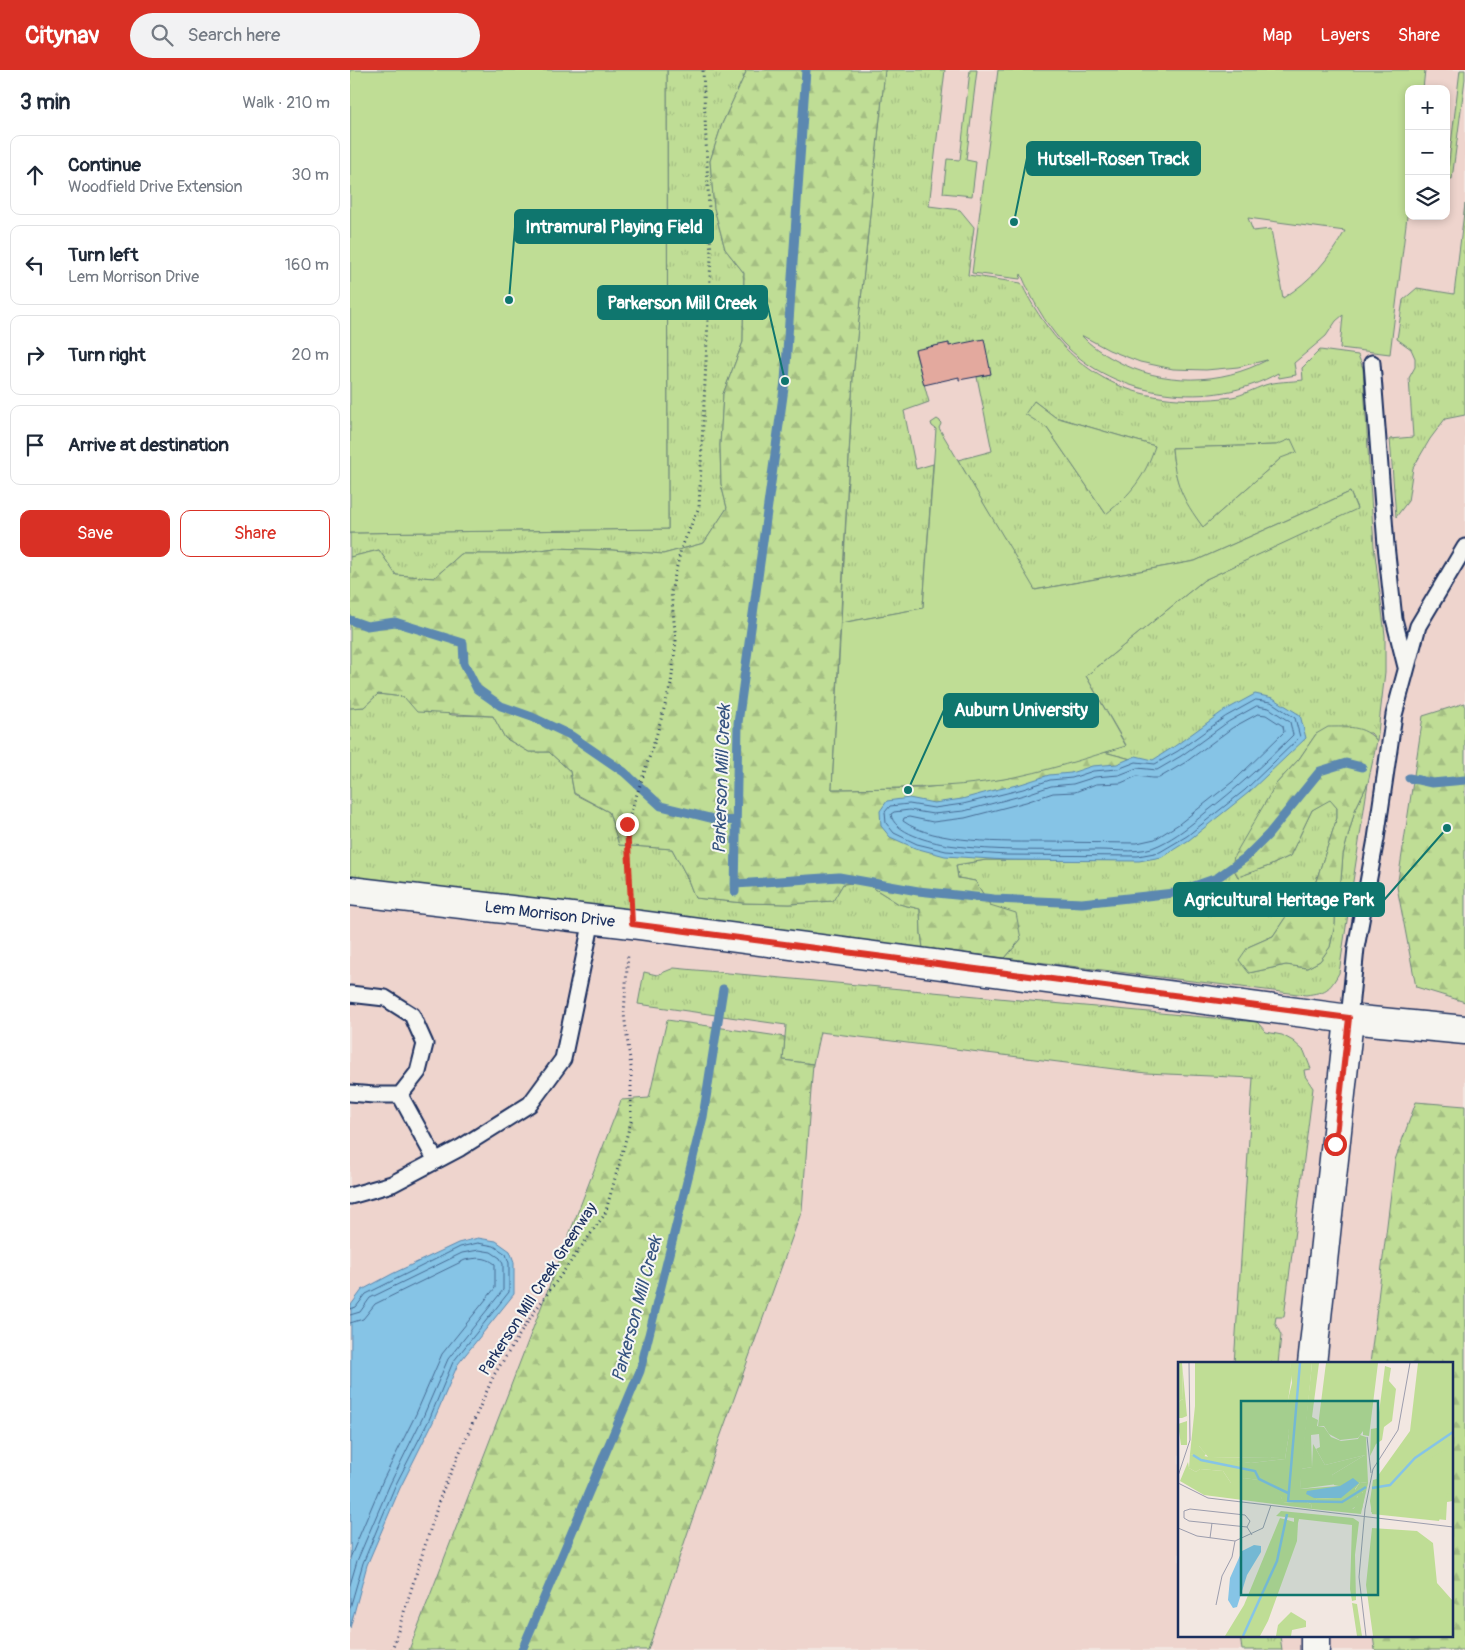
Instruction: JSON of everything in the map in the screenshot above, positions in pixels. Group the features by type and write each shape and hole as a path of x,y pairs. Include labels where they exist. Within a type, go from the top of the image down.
{"street":[{"name":"Lem Morrison Drive","path":"350,891 632,924 1349,1018 1465,1030"},
{"path":"1312,1362 1349,1018"}],"lane":[{"path":"1372,363 1394,619 1407,668"},
{"path":"1349,1018 1356,948 1376,838 1394,715 1418,626 1465,547"},
{"path":"350,1196 392,1184 460,1148 530,1104 563,1059 592,920"},
{"path":"350,994 385,998 412,1015 425,1044 418,1072 400,1095"},
{"path":"350,1092 374,1095 400,1095"},
{"path":"400,1095 436,1161"}],"path":[{"name":"Parkerson Mill Creek Greenway","path":"392,1650 442,1492 494,1375 532,1315 605,1214 631,1122 631,1067 624,1014 627,963 632,924 627,824 671,684 676,641 671,592 681,549 699,507 711,257 703,70"}],"shaded area":[{"path":"350,70 1465,70 1465,1650 350,1650"}],"green space":[{"path":"350,70 667,70 668,529 350,533"},
{"path":"667,70 745,70 746,72 722,124 710,161 714,208 725,249 744,273 743,342 723,394 720,445 721,484 727,508 704,543 663,554 555,548 512,554 461,554 434,578 396,575 379,550 350,557 350,533 668,529"},
{"path":"745,70 885,70 853,376 832,789 921,788 1003,779 1104,752 1131,759 1115,860 986,860 956,865 958,878 975,881 990,905 1016,913 1021,939 1005,958 923,948 920,909 899,904 864,882 843,884 833,901 790,904 743,903 695,898 686,875 672,849 619,845 609,812 574,793 570,771 549,752 529,752 505,738 493,716 417,712 404,697 378,694 364,707 350,708 350,557 379,550 396,575 434,578 461,554 512,554 555,548 663,554 704,543 727,508 721,484 720,445 723,394 743,342 744,273 725,249 714,208 710,161 722,124 746,72"},
{"path":"885,70 945,70 929,206 960,210 974,227 968,275 1021,283 1039,315 1059,341 1081,362 1106,379 1133,391 1163,397 1196,400 1232,397 1265,385 1303,380 1302,368 1320,350 1358,355 1363,368 1374,546 1385,635 1385,672 1377,741 1371,733 1316,734 1299,759 1276,784 1232,866 1238,877 1290,856 1312,810 1330,799 1337,808 1337,818 1308,905 1287,915 1273,936 1248,947 1249,973 1286,965 1307,968 1320,961 1330,947 1335,924 1336,888 1341,880 1343,855 1355,810 1368,783 1339,973 1326,990 1306,995 1005,958 1021,939 990,905 975,881 958,878 956,865 986,860 1115,860 1131,759 1104,752 1126,745 1086,676 1204,580 1357,508 1350,492 1195,561 1034,590 958,460 992,451 977,377 991,374 949,346 949,343 915,351 929,402 904,411 916,469 933,464 923,608 841,623 853,376","holes":["1034,401 1055,417 1155,446 1106,514 1047,428","1276,445 1281,458 1203,527 1181,490 1175,471 1172,448"]},
{"path":"970,70 977,70 966,160 976,162 972,196 943,193 947,159 960,160"},
{"path":"998,70 1425,70 1423,85 1405,85 1405,220 1407,220 1390,354 1340,348 1343,315 1336,321 1326,336 1294,363 1296,375 1279,378 1278,373 1252,385 1224,392 1195,395 1165,393 1136,387 1109,376 1084,361 1062,342 1044,318 1021,274 1020,279 972,273","holes":["1248,218 1345,231 1311,277 1283,298 1271,229 1253,231","1081,335 1109,350 1140,362 1173,369 1206,370 1238,367 1267,360 1249,368 1211,378 1172,378 1152,374 1115,360 1097,349"]},
{"path":"1460,70 1465,70 1452,179 1450,179 1450,153"},
{"path":"1465,204 1465,415 1445,419 1430,439 1413,468 1408,501 1396,517 1390,439 1413,437 1409,378 1415,367 1415,358 1411,349 1397,339 1403,300 1417,288 1454,294"},
{"path":"1034,401 1055,417 1155,446 1142,476 1130,492 1106,514 1047,428 1025,414"},
{"path":"937,419 941,424 939,428 1035,590 1195,561 1350,492 1357,509 1204,580 1086,676 1126,746 1035,773 1004,779 962,785 832,789 841,623 923,608 936,429 931,423"},
{"path":"1291,439 1297,452 1281,458 1203,527 1181,490 1175,471 1172,448 1276,445"},
{"path":"378,694 404,697 452,715 493,716 505,738 529,752 549,752 570,771 574,794 609,812 619,845 672,849 686,875 695,898 743,903 790,904 832,901 843,884 864,882 899,904 920,909 923,948 350,877 350,708 364,707"},
{"path":"1465,703 1465,1002 1416,987 1397,887 1423,716"},
{"path":"1328,727 1355,728 1367,732 1377,741 1368,783 1355,810 1343,855 1341,880 1336,889 1335,924 1330,947 1320,961 1307,968 1286,965 1249,973 1239,960 1248,947 1273,936 1287,915 1308,905 1337,818 1337,808 1330,800 1312,810 1290,856 1269,866 1238,877 1232,866 1234,856 1276,784 1299,759 1316,734"},
{"path":"674,968 1257,1022 1266,1032 1282,1035 1293,1041 1304,1051 1311,1069 1304,1070 1305,1076 1313,1088 1284,1317 1276,1317 1275,1323 1281,1335 1278,1362 1234,1362 1253,1078 1146,1073 820,1032 813,1064 783,1060 786,1025 638,1004 644,972 657,975"},
{"path":"667,1020 785,1037 783,1060 813,1064 802,1210 718,1443 648,1650 409,1650 621,1100 649,1098"},
{"path":"1416,1102 1465,1106 1465,1650 1375,1650 1373,1638 1452,1638 1452,1362 1370,1362 1395,1160"},
{"path":"1240,1638 1280,1638 1282,1650 1242,1650"}],"water":[{"path":"1255,694 1273,698 1300,715 1306,738 1248,793 1189,840 1162,857 1139,861 1006,860 945,856 915,848 890,837 881,826 880,811 887,801 909,798 934,803 962,799 1049,775 1071,773 1092,766 1117,764 1136,756 1153,760 1222,712"},
{"path":"478,1238 496,1241 510,1251 514,1262 514,1294 458,1364 433,1422 400,1488 367,1565 350,1628 351,1305 362,1290 392,1274 458,1243"}],"building":[{"path":"984,339 991,374 959,380 959,377 924,385 915,350 949,343 949,346"}],"waterway":[{"name":"Parkerson Mill Creek","path":"735,892 738,723 785,381 806,70"},
{"path":"350,620 367,626 395,622 463,643 464,663 477,689 501,706 532,717 570,735 624,772 661,806 722,821 736,820"},
{"path":"735,884 839,877 918,891 994,899 1082,903 1174,893 1217,878 1245,858 1268,835 1320,771 1346,763 1362,767"},
{"path":"1409,778 1432,783 1465,780"},
{"name":"Parkerson Mill Creek","path":"522,1650 640,1371 703,1117 723,989"}],"place":[{"name":"Hutsell-Rosen Track","path":"1014,222"},
{"name":"Intramural Playing Field","path":"509,300"},
{"name":"Parkerson Mill Creek","path":"785,381"},
{"name":"Auburn University","path":"908,790"},
{"name":"Agricultural Heritage Park","path":"1447,828"}],"route":[{"path":"627,824 632,924 1349,1018 1335,1144"}]}
